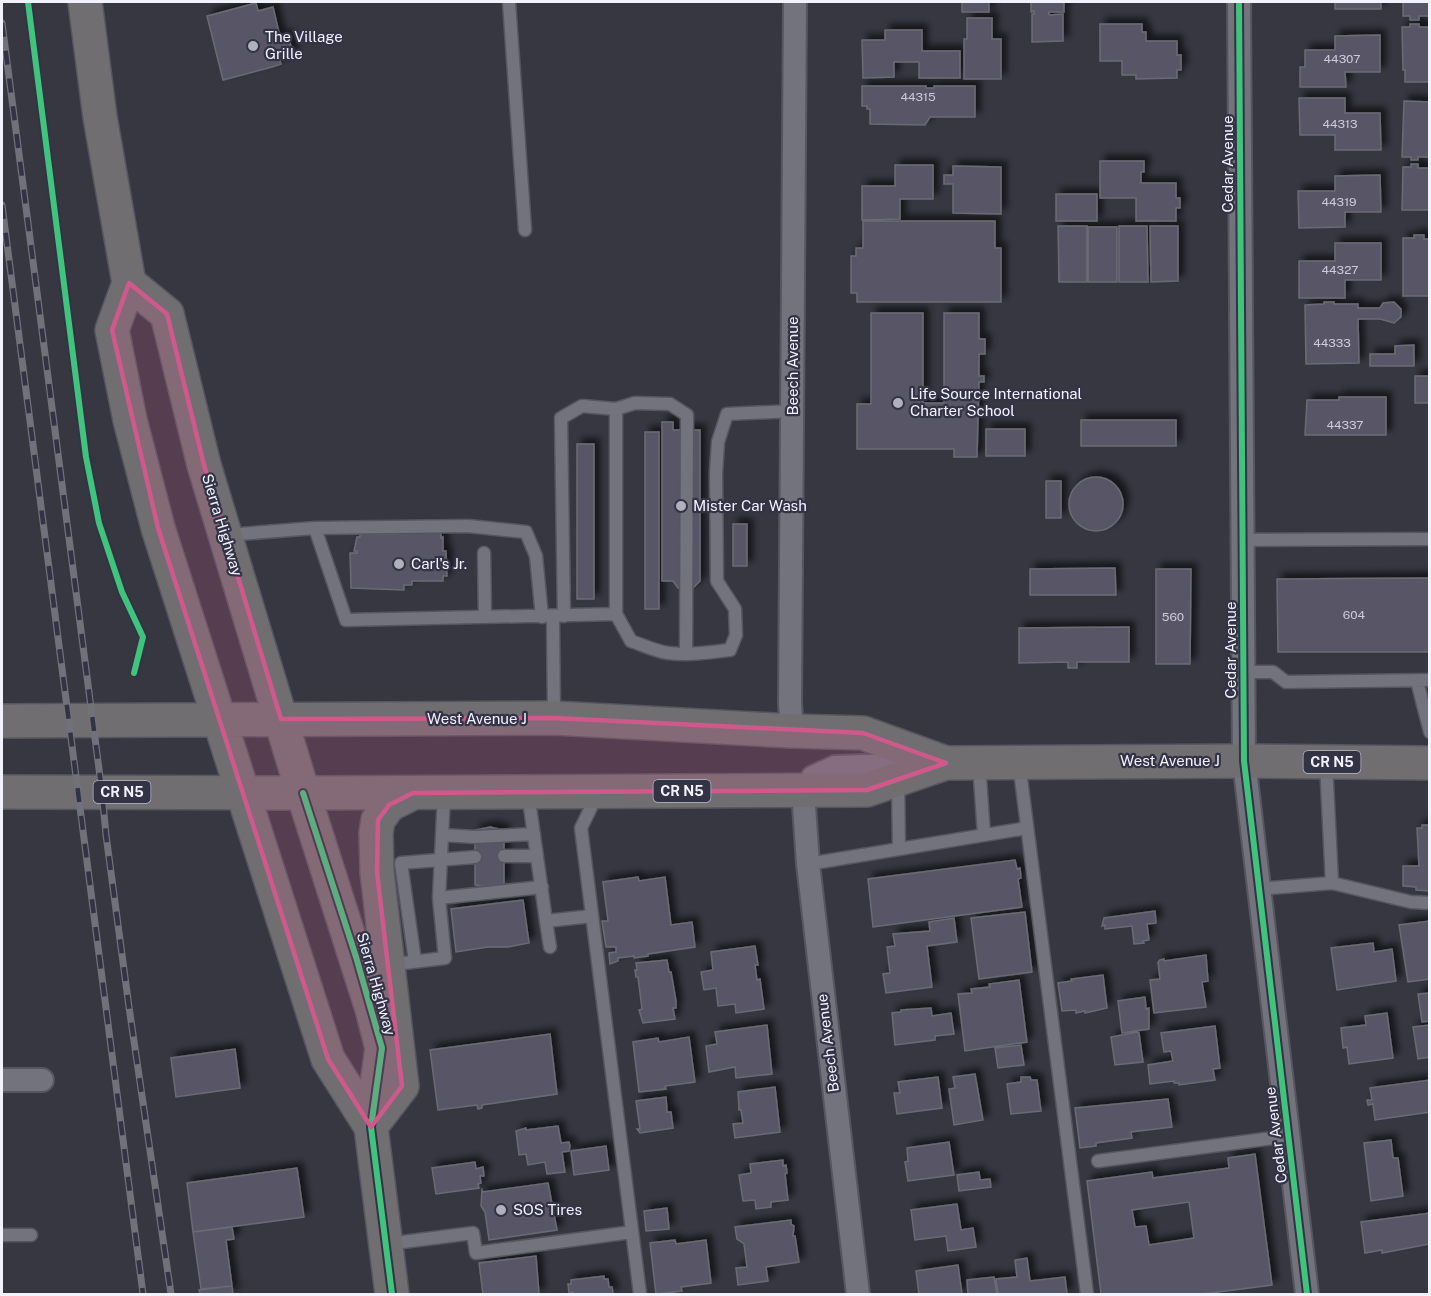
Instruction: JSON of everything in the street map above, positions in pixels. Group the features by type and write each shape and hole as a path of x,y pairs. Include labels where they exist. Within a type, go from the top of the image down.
{"main road":[{"name":"Sierra Highway","path":"85,2 100,117 129,283 112,330 142,471 158,528 328,1059 371,1127"},
{"name":"Sierra Highway","path":"129,283 166,314 204,465 382,1048 371,1127 392,1294"},
{"name":"West Avenue J","path":"2,721 554,718 863,733 946,763"},
{"name":"West Avenue J","path":"2,792 303,794 867,790 946,763 1244,761 1430,763"},
{"path":"371,1127 402,1086 401,963 377,872 378,820 389,806 428,792"}],"street":[{"name":"Beech Avenue","path":"792,731 790,703 795,2"},
{"name":"Cedar Avenue","path":"1239,2 1244,761 1307,1294"},
{"path":"803,790 813,777 835,767 946,763"},
{"name":"Beech Avenue","path":"803,790 808,864 858,1294"},
{"path":"2,1080 42,1080"}],"lane":[{"path":"509,2 525,230"},
{"path":"554,718 553,616 561,418 582,406 616,409 635,404 670,404 687,415 686,653"},
{"path":"616,409 616,614 631,641 667,653 730,650 736,635 735,609 717,581 716,473 718,442 727,414 793,411"},
{"path":"225,535 315,528 468,526 526,532 536,556 553,616"},
{"path":"315,528 346,620 616,614"},
{"path":"1242,540 1430,539"},
{"path":"484,554 485,617"},
{"path":"1243,672 1273,672 1286,682 1423,680 1430,732"},
{"path":"1019,762 1087,1294"},
{"path":"1326,762 1332,883"},
{"path":"979,763 984,835"},
{"path":"898,780 899,848"},
{"path":"528,791 550,946"},
{"path":"599,791 581,828 640,1294"},
{"path":"428,792 443,835 441,859 439,898 445,958 401,963 401,862 441,859 475,857"},
{"path":"808,864 1028,828"},
{"path":"443,835 475,837 534,834"},
{"path":"504,856 537,856"},
{"path":"1259,889 1332,883 1411,902 1430,903"},
{"path":"439,898 542,887"},
{"path":"546,921 592,916"},
{"path":"1098,1161 1288,1136"},
{"path":"387,1244 472,1233 476,1253 632,1232"},
{"path":"2,1235 31,1235"}],"highlighted area":[{"path":"129,283 167,314 204,465 281,719 554,718 863,733 946,763 867,790 413,793 389,805 378,820 377,872 402,1086 371,1127 328,1059 158,528 112,330"}],"building":[{"path":"962,2 989,2 989,12 962,12"},
{"path":"1031,2 1064,2 1064,12 1049,12 1049,15 1063,14 1063,41 1032,42 1032,14 1034,11 1031,12"},
{"path":"1335,2 1381,2 1381,9 1335,9"},
{"path":"1403,2 1430,2 1430,16 1419,16 1419,20 1410,20 1410,16 1403,16"},
{"name":"The Village Grille","path":"256,3 258,11 273,7 280,37 288,35 293,54 279,58 281,64 223,80 207,16"},
{"path":"967,18 992,18 992,39 1001,39 1001,79 964,79 964,39 967,39"},
{"path":"1100,24 1142,24 1142,32 1146,32 1146,41 1177,41 1177,55 1181,55 1181,70 1177,70 1177,78 1136,79 1136,75 1122,75 1122,61 1100,61"},
{"path":"1410,24 1430,27 1430,82 1405,82 1402,27 1410,27"},
{"path":"885,30 922,30 922,51 960,51 960,78 919,78 919,62 894,62 894,77 863,78 862,40 885,40"},
{"path":"1380,35 1380,72 1345,72 1346,87 1300,87 1300,67 1305,67 1305,50 1335,50 1335,36"},
{"path":"862,86 934,88 934,86 975,86 975,117 930,117 925,125 870,124 870,109 862,106"},
{"path":"1299,98 1345,98 1345,113 1380,113 1381,150 1335,150 1335,135 1300,135"},
{"path":"1404,101 1430,102 1430,157 1418,157 1418,160 1411,160 1411,157 1402,157"},
{"path":"1100,161 1144,161 1141,183 1176,183 1176,198 1180,198 1180,208 1176,208 1176,221 1136,221 1136,198 1100,198"},
{"path":"1411,164 1418,164 1418,168 1430,168 1430,210 1402,210 1403,167 1411,167"},
{"path":"895,165 933,165 933,199 900,199 900,219 862,220 862,186 895,186"},
{"path":"953,166 1001,167 1001,214 953,213 953,184 944,184 944,175 953,175"},
{"path":"1380,175 1381,212 1345,212 1345,227 1299,228 1298,191 1335,191 1335,176"},
{"path":"1056,194 1097,194 1097,221 1056,221"},
{"path":"863,221 995,221 995,248 1001,248 1001,302 857,302 857,293 851,293 851,256 856,256 856,248 863,248"},
{"path":"1058,226 1087,226 1087,282 1059,282"},
{"path":"1119,226 1147,226 1148,282 1119,282"},
{"path":"1150,226 1178,226 1178,281 1151,282"},
{"path":"1088,227 1117,227 1117,282 1088,282"},
{"path":"1414,235 1424,235 1424,239 1430,239 1430,296 1403,296 1403,238 1414,238"},
{"path":"1335,243 1381,243 1381,280 1345,280 1345,298 1299,298 1299,261 1335,261"},
{"path":"1324,302 1358,304 1358,308 1380,308 1383,303 1394,302 1401,309 1401,317 1394,323 1380,319 1358,319 1359,363 1306,364 1305,305 1324,304"},
{"path":"871,313 923,313 923,403 944,403 944,313 979,313 979,339 985,339 985,354 979,354 979,376 984,376 984,382 979,382 977,457 954,457 954,449 857,449 857,404 871,404"},
{"path":"1414,345 1414,366 1370,366 1370,354 1395,354 1395,346"},
{"path":"1415,376 1430,376 1430,403 1415,403"},
{"path":"1339,397 1386,397 1386,435 1305,435 1307,400 1339,400"},
{"path":"1081,420 1176,420 1176,446 1081,446"},
{"name":"Mister Car Wash","path":"662,422 673,422 673,430 700,430 700,581 691,590 678,588 673,581 662,581"},
{"path":"986,429 1025,429 1025,456 986,456"},
{"path":"645,432 659,432 659,609 645,609"},
{"path":"577,444 594,444 594,599 577,599"},
{"path":"1091,477 1101,477 1111,481 1119,489 1123,504 1119,519 1111,527 1101,531 1091,531 1081,527 1073,519 1069,509 1069,499 1073,489 1081,481"},
{"path":"1046,481 1061,481 1061,518 1046,518"},
{"path":"733,524 747,524 747,566 733,566"},
{"name":"Carl's Jr.","path":"398,530 441,530 443,551 446,551 447,576 443,576 443,581 412,581 412,585 404,585 404,590 351,588 350,553 357,553 354,551 357,537 360,537 360,534 398,534"},
{"path":"1115,568 1116,595 1030,595 1030,569"},
{"path":"1156,569 1191,569 1190,664 1156,664"},
{"path":"1430,578 1430,652 1278,652 1277,579"},
{"path":"1129,627 1129,662 1077,662 1077,668 1068,668 1068,662 1019,663 1019,628"},
{"path":"1422,825 1430,825 1430,891 1403,886 1403,866 1419,866 1417,828 1422,828"},
{"path":"490,827 504,830 504,885 489,888 475,885 475,830"},
{"path":"1015,860 1017,869 1020,868 1021,878 1018,879 1022,907 873,927 868,879"},
{"path":"638,877 639,881 665,877 671,925 692,922 695,947 634,958 634,956 618,958 618,961 610,964 609,953 616,952 616,947 606,947 602,921 608,921 603,882"},
{"path":"523,900 529,943 456,952 451,909"},
{"path":"1155,911 1156,923 1147,924 1149,940 1143,941 1144,943 1134,944 1132,926 1105,929 1105,925 1102,926 1104,918"},
{"path":"1025,912 1032,972 979,979 971,918"},
{"path":"954,918 957,942 927,946 932,987 886,993 883,974 890,973 887,947 895,946 893,934 930,931 929,922"},
{"path":"1430,921 1430,979 1408,982 1399,925"},
{"path":"1373,943 1374,952 1392,949 1396,981 1337,990 1331,948"},
{"path":"755,946 758,965 755,965 757,980 760,979 764,1009 736,1013 735,1004 718,1006 716,988 704,990 701,972 713,970 711,952"},
{"path":"1206,955 1208,981 1202,982 1206,1007 1154,1013 1150,980 1160,979 1158,962 1164,959 1164,961"},
{"path":"667,960 676,1001 676,1008 673,1008 675,1019 643,1023 639,1010 642,1009 635,970 637,970 636,963"},
{"path":"1103,975 1107,1008 1085,1013 1085,1011 1076,1013 1076,1010 1062,1011 1058,983"},
{"path":"1019,980 1027,1042 965,1051 958,994 972,993 971,989 990,987 989,984"},
{"path":"1430,993 1430,1021 1422,1022 1418,994"},
{"path":"1145,997 1146,1009 1149,1008 1149,1029 1122,1033 1118,1001"},
{"path":"931,1008 932,1016 951,1013 954,1034 935,1036 935,1040 895,1045 892,1013 901,1012 901,1010"},
{"path":"1387,1013 1393,1058 1349,1064 1347,1047 1343,1048 1341,1028 1366,1025 1365,1016"},
{"path":"767,1025 772,1074 736,1078 735,1067 709,1072 706,1046 717,1044 715,1032"},
{"path":"1430,1025 1430,1057 1418,1059 1413,1027"},
{"path":"1215,1026 1220,1068 1213,1069 1215,1080 1179,1085 1174,1081 1150,1084 1148,1065 1173,1061 1171,1051 1164,1052 1161,1033"},
{"path":"1137,1032 1143,1062 1115,1065 1111,1037"},
{"path":"550,1034 557,1094 482,1105 482,1108 478,1109 477,1105 438,1110 430,1050"},
{"path":"689,1037 695,1082 639,1092 633,1042 658,1038 659,1042"},
{"path":"1021,1045 1024,1065 998,1068 995,1048"},
{"path":"235,1049 240,1088 176,1097 171,1058"},
{"path":"975,1074 983,1120 954,1125 949,1089 955,1088 953,1077"},
{"path":"938,1077 942,1108 897,1114 894,1093 900,1093 898,1082"},
{"path":"1021,1077 1037,1080 1041,1111 1011,1114 1007,1084 1021,1082"},
{"path":"1430,1080 1430,1112 1375,1120 1373,1104 1368,1105 1367,1100 1372,1100 1370,1088"},
{"path":"775,1087 780,1132 735,1138 733,1124 743,1123 741,1110 739,1110 738,1092"},
{"path":"666,1097 667,1112 671,1112 673,1128 640,1133 637,1129 640,1129 636,1101"},
{"path":"1168,1099 1172,1127 1131,1132 1132,1138 1096,1143 1096,1146 1080,1148 1075,1108"},
{"path":"558,1126 561,1143 569,1142 570,1146 569,1151 562,1152 565,1172 547,1174 545,1162 528,1165 526,1154 519,1155 516,1131"},
{"path":"1391,1140 1393,1158 1398,1158 1403,1196 1371,1201 1364,1143"},
{"path":"949,1142 954,1175 908,1181 905,1162 908,1161 907,1148"},
{"path":"606,1146 609,1170 574,1175 571,1151"},
{"path":"1255,1154 1272,1285 1203,1294 1101,1294 1087,1181 1152,1172 1153,1178 1229,1168 1228,1158","holes":["1189,1202 1194,1238 1149,1245 1146,1226 1135,1227 1132,1210"]},
{"path":"783,1160 787,1173 785,1174 788,1200 771,1202 771,1207 756,1209 755,1200 743,1201 739,1175 751,1173 750,1164"},
{"path":"475,1162 476,1169 483,1167 484,1176 480,1176 479,1188 436,1194 432,1168"},
{"path":"297,1168 304,1217 193,1232 187,1183"},
{"path":"979,1172 980,1180 990,1179 991,1187 959,1191 957,1175"},
{"path":"548,1183 557,1230 489,1240 485,1212 481,1206 482,1190 483,1192"},
{"path":"957,1204 961,1230 973,1228 976,1247 948,1251 946,1236 915,1240 911,1210"},
{"path":"667,1208 669,1229 646,1231 644,1211"},
{"path":"1430,1213 1430,1244 1382,1253 1382,1250 1365,1253 1361,1222"},
{"path":"791,1220 794,1226 793,1236 795,1236 799,1262 766,1267 768,1281 738,1285 736,1268 747,1267 744,1244 737,1239 735,1227"},
{"path":"232,1227 234,1239 226,1240 232,1286 201,1289 193,1232"},
{"path":"675,1240 676,1244 706,1240 711,1283 681,1287 682,1291 656,1294 650,1243"},
{"path":"536,1256 539,1294 483,1294 479,1263"},
{"path":"1027,1258 1030,1281 1065,1277 1067,1294 998,1294 996,1279 1017,1277 1015,1260"},
{"path":"958,1265 962,1294 919,1294 916,1271"},
{"path":"604,1276 604,1279 608,1279 609,1287 612,1287 613,1294 569,1293 568,1284 571,1284 571,1280"},
{"path":"994,1277 997,1294 968,1294 967,1280"},
{"path":"232,1286 233,1294 200,1294 199,1290"}],"railway":[{"path":"2,23 106,835 171,1294"},
{"path":"2,205 143,1294"}],"cycle path":[{"path":"28,2 86,457 99,523 122,592 143,637 134,673"},
{"path":"1239,2 1244,761 1307,1294"},
{"path":"303,793 356,957 382,1048 371,1127 392,1294"}],"place":[{"name":"The Village Grille","path":"253,46"},
{"name":"Life Source International Charter School","path":"898,403"},
{"name":"Mister Car Wash","path":"681,506"},
{"name":"Carl's Jr.","path":"399,564"},
{"name":"SOS Tires","path":"501,1210"}]}
